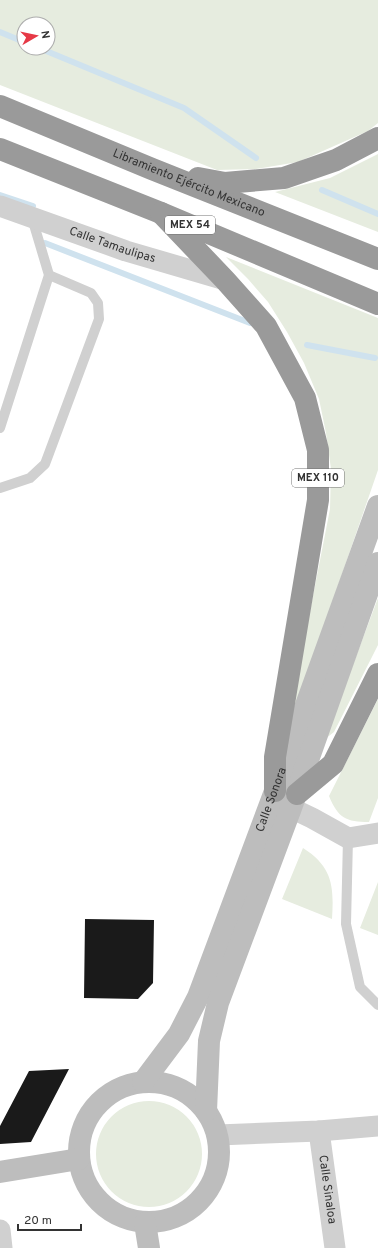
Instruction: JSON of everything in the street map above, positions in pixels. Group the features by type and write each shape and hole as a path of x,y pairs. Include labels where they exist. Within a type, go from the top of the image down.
{"highway":[{"name":"Libramiento Ejército Mexicano","path":"0,106 152,169 378,259"},
{"path":"152,169 226,183 284,178 336,160 378,138"},
{"name":"MEX 54","path":"0,149 161,213 378,304"},
{"name":"MEX 110","path":"161,213 225,280 266,326 306,398 318,450 318,500 275,757 273,796"},
{"path":"294,801 333,764 378,674"}],"street":[{"name":"Calle Tamaulipas","path":"0,206 126,251 225,280"},
{"name":"Calle Sonora","path":"143,1082 179,1034 198,996 273,796 378,506"},
{"name":"Calle Sonora","path":"206,1111 209,1041 218,1003 294,801 378,563"},
{"path":"273,796 294,801 312,818 348,838 378,833"},
{"path":"143,1082 167,1083 189,1094 206,1111 213,1122 218,1135 220,1157 215,1179 204,1198 187,1212 167,1221 145,1223 126,1219 108,1210 94,1196 84,1178 79,1159 80,1137 88,1116 102,1099 121,1087 143,1082"},
{"path":"218,1135 320,1131 378,1126"},
{"name":"Calle Sinaloa","path":"320,1131 335,1248"},
{"path":"0,1172 79,1159"},
{"path":"145,1223 149,1248"},
{"path":"0,1230 2,1248"}],"lane":[{"path":"0,428 49,275 32,218"},
{"path":"0,488 30,478 46,464 99,319 98,303 90,292 49,275"},
{"path":"348,838 346,924 360,987 378,1005"}],"shaded area":[{"path":"0,0 378,0 378,123 368,131 298,162 256,169 217,170 0,85"},
{"path":"378,154 378,232 275,192 330,178"},
{"path":"226,257 378,318 378,470 285,739 330,509 331,469 319,399 304,363 268,302"},
{"path":"378,598 378,645 334,732 325,739"},
{"path":"378,699 378,798 369,822 349,820 340,814 329,796"},
{"path":"303,848 313,855 320,863 326,870 330,879 333,897 332,919 282,899"},
{"path":"378,882 378,935 360,928"},
{"path":"149,1101 169,1105 186,1117 198,1134 202,1154 198,1174 186,1191 169,1203 149,1207 129,1203 112,1191 100,1174 96,1154 100,1134 112,1117 129,1105"}],"building":[{"path":"85,919 154,920 153,983 138,999 84,998"},
{"path":"69,1069 31,1142 0,1144 0,1126 29,1071"}],"waterway":[{"path":"0,32 16,39"},
{"path":"56,55 184,108 256,158"},
{"path":"322,190 378,214"},
{"path":"0,195 33,206"},
{"path":"45,243 250,323"},
{"path":"307,345 375,358"}]}
